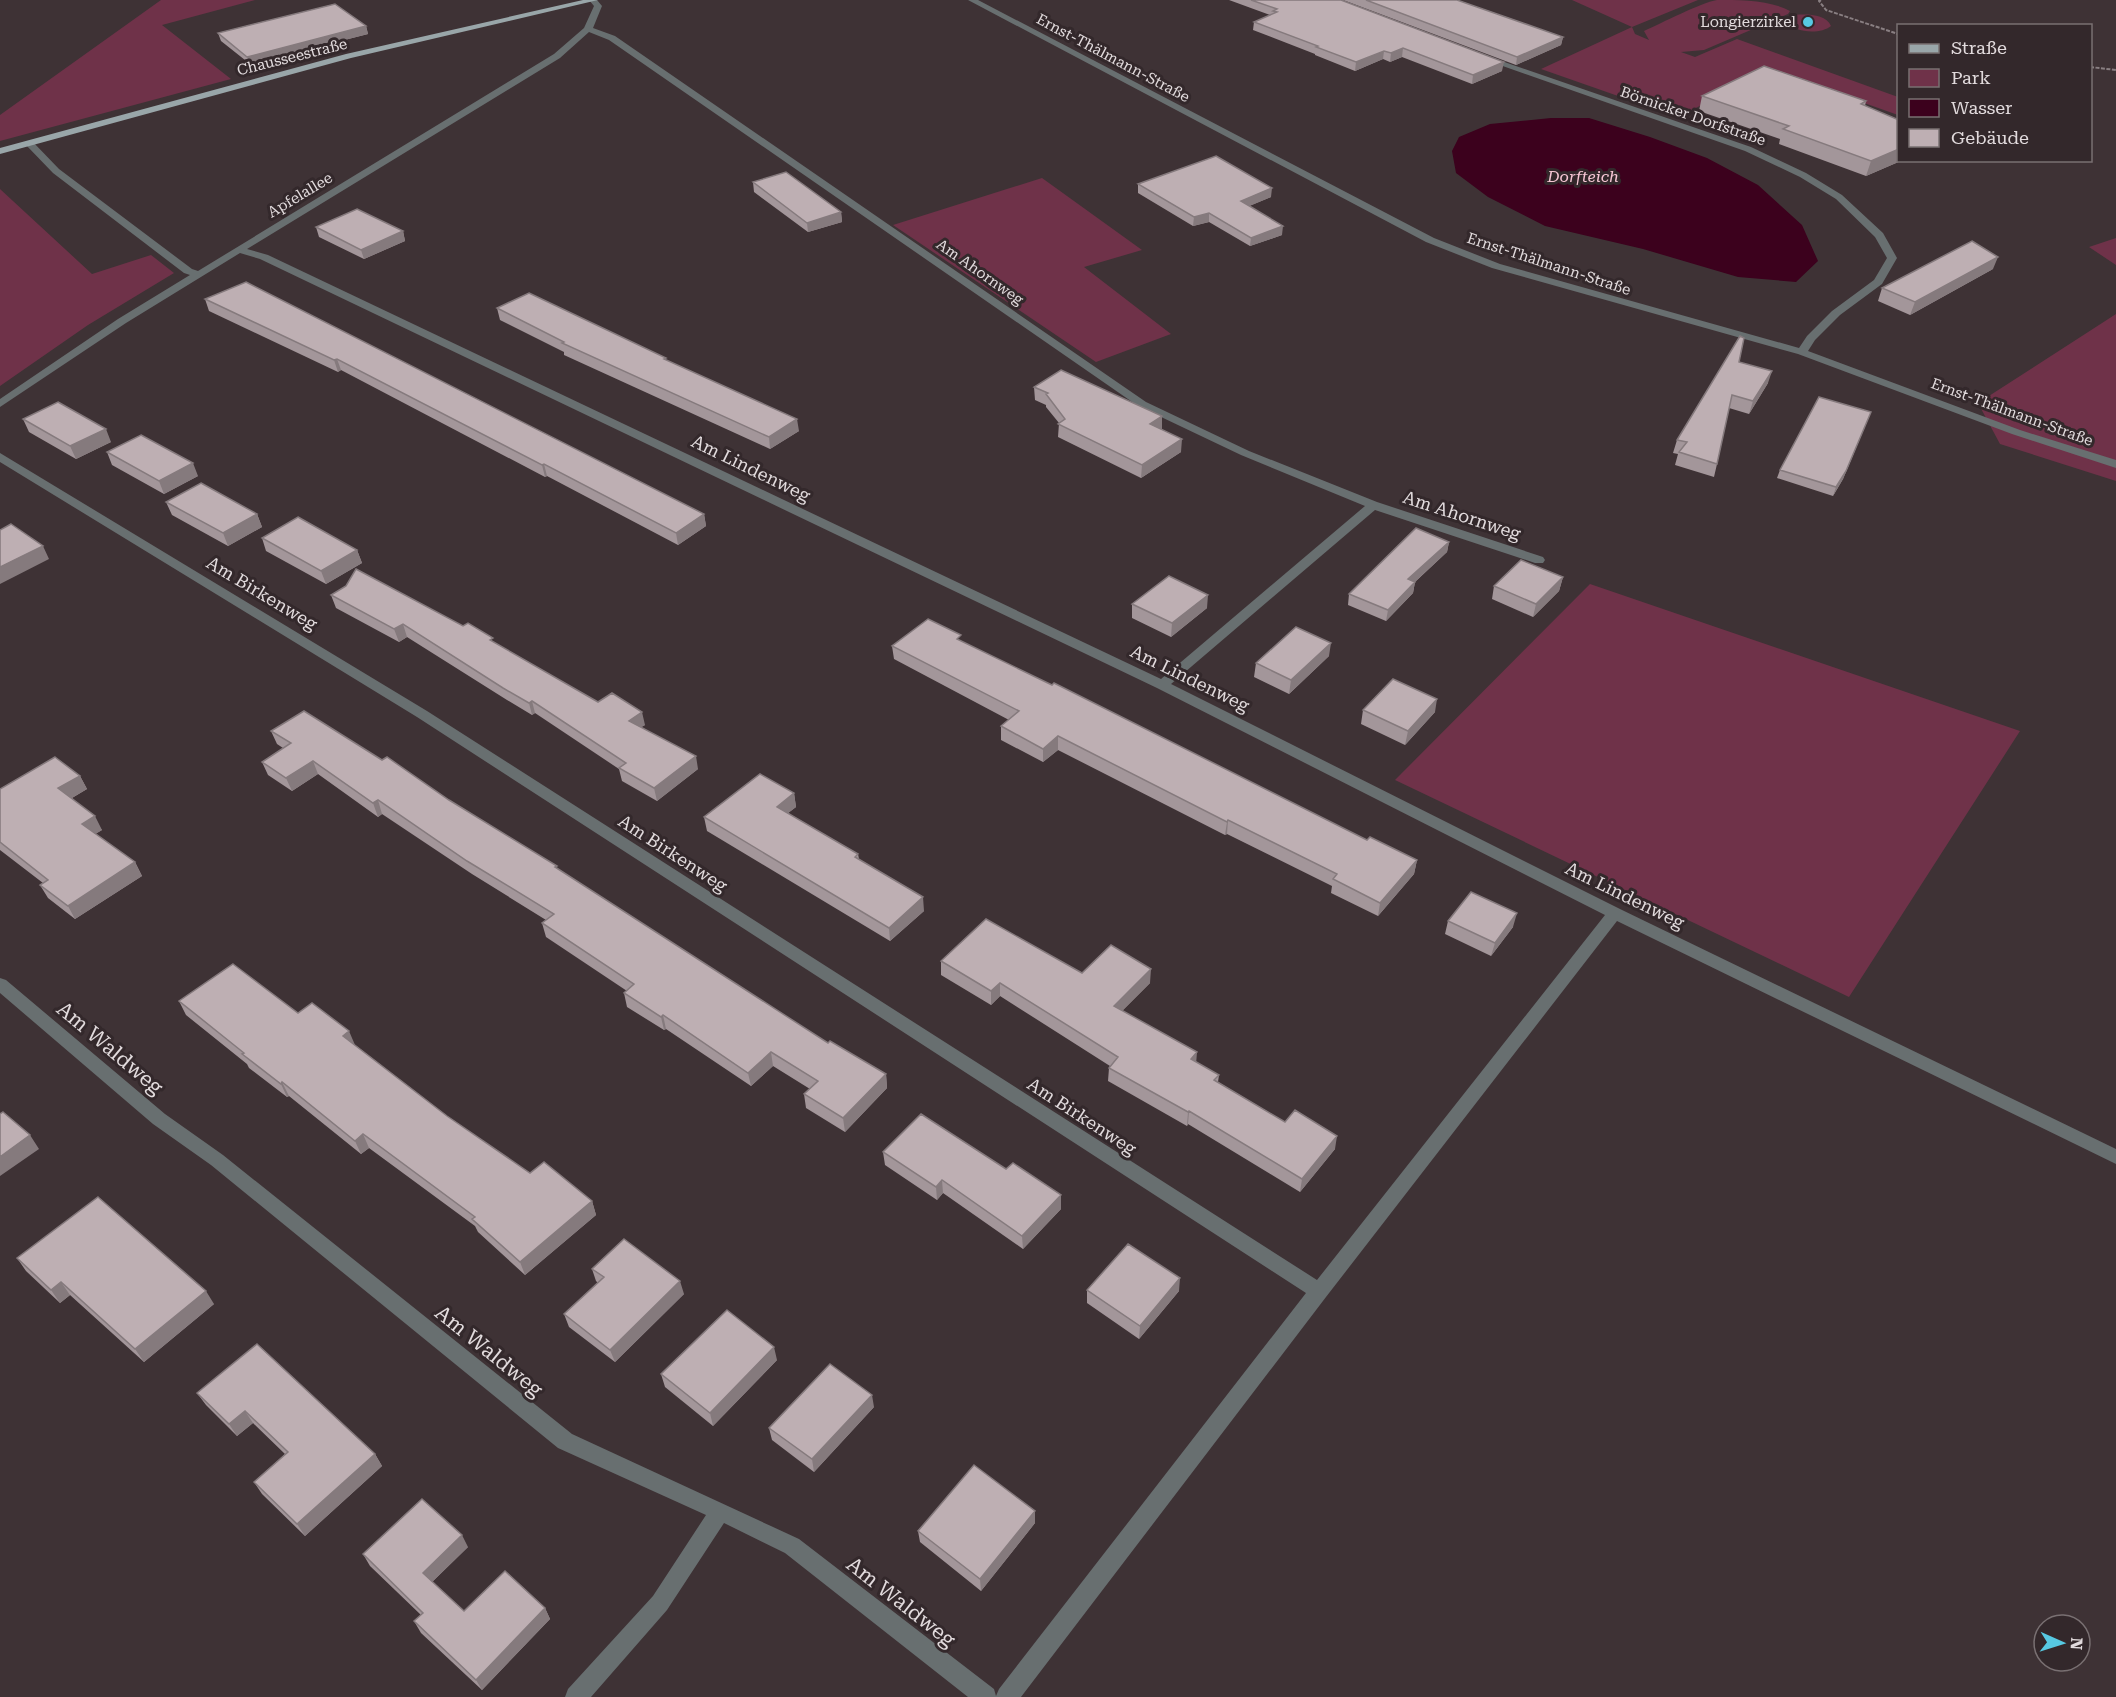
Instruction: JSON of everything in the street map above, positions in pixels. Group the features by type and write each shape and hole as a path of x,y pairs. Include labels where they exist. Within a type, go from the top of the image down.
{"main road":[{"name":"Chausseestraße","path":"0,151 349,56 594,0"}],"street":[{"path":"588,30 598,6 594,0"},
{"name":"Ernst-Thälmann-Straße","path":"972,0 1430,240 1496,266 1802,352 2016,432 2116,465"},
{"name":"Apfelallee","path":"0,404 122,321 557,56 588,30"},
{"name":"Am Ahornweg","path":"588,30 612,38 1142,404 1245,453 1373,505 1539,560"},
{"name":"Börnicker Dorfstraße","path":"1470,52 1525,74 1748,149 1803,175 1839,197 1879,235 1892,258 1878,282 1836,313 1811,338 1802,352"},
{"path":"29,143 56,171 188,271 198,274"},
{"name":"Am Lindenweg","path":"239,249 264,257 1162,685 1615,913 2116,1157"},
{"name":"Am Birkenweg","path":"0,457 422,714 1319,1291"},
{"path":"1162,685 1373,505"},
{"path":"1007,1697 1319,1291 1615,913"},
{"name":"Am Waldweg","path":"0,984 159,1119 217,1160 565,1441 720,1510 792,1546 986,1697"},
{"path":"576,1697 660,1603 720,1510"}],"path":[{"path":"1821,0 1819,1 1826,10 1897,33"},
{"path":"2092,68 2116,70"}],"green space":[{"path":"161,0 255,0 162,25 231,79 0,141 0,115"},
{"path":"1572,0 1698,0 1632,27"},
{"path":"1717,0 1755,1 1790,11 1788,14 1704,50 1681,52 1695,57 1737,39 1897,97 1897,115 1836,93 1757,77 1678,117 1541,69 1632,27 1635,34 1649,40 1644,31 1710,2"},
{"name":"Longierzirkel","path":"1795,15 1821,17 1831,26 1820,31 1800,30 1794,28 1786,20"},
{"path":"1042,178 1142,250 1084,267 1171,334 1096,362 893,225"},
{"path":"0,189 92,274 151,255 174,273 88,325 0,386"},
{"path":"2116,238 2116,265 2089,247"},
{"path":"2116,314 2116,481 2000,444 1978,403"},
{"path":"1590,584 2020,731 1849,997 1395,780"}],"water":[{"name":"Dorfteich","path":"1551,118 1589,118 1650,137 1707,158 1758,185 1802,225 1818,261 1796,282 1738,277 1643,249 1545,226 1488,197 1456,173 1452,151 1459,137 1490,124"}],"building":[{"path":"1251,0 1341,0 1504,62 1473,75 1403,48 1391,53 1384,51 1356,62 1254,22 1277,12 1273,11 1277,9"},
{"path":"1366,0 1457,0 1563,37 1517,57"},
{"path":"335,4 366,26 247,57 218,33"},
{"path":"1764,66 1866,101 1861,104 1897,119 1897,150 1871,161 1783,129 1789,126 1702,96"},
{"path":"1216,156 1272,188 1241,201 1283,226 1251,238 1209,213 1194,217 1138,184"},
{"path":"786,172 841,212 807,223 753,182"},
{"path":"357,209 403,231 361,250 316,227"},
{"path":"1972,241 1998,257 1915,302 1882,288"},
{"path":"246,282 704,514 676,533 337,359 334,360 205,299"},
{"path":"529,293 666,358 664,359 797,419 769,437 562,343 564,342 497,308"},
{"path":"1740,336 1744,338 1739,362 1772,371 1753,401 1732,395 1717,464 1679,452 1687,442 1677,440"},
{"path":"1061,370 1162,416 1150,424 1182,439 1142,465 1058,424 1065,419 1046,394 1048,393 1034,387"},
{"path":"1819,397 1871,412 1846,471 1836,487 1780,470"},
{"path":"58,402 106,429 70,446 23,419"},
{"path":"141,435 193,463 159,481 107,452"},
{"path":"201,483 257,514 223,533 166,502"},
{"path":"298,517 357,550 321,571 262,538"},
{"path":"11,524 43,546 0,567 0,530"},
{"path":"1416,528 1449,542 1408,579 1415,582 1388,610 1349,594"},
{"path":"1521,560 1563,577 1536,604 1494,586"},
{"path":"356,569 463,626 468,623 493,638 490,640 598,702 612,693 642,712 629,721 696,756 654,788 619,768 626,763 532,701 529,703 503,688 403,624 394,629 331,595 346,586"},
{"path":"1169,576 1208,595 1172,623 1132,604"},
{"path":"928,619 961,635 957,639 1052,685 1054,683 1367,840 1370,837 1417,860 1380,903 1333,879 1337,874 1228,820 1227,822 1058,736 1043,749 1001,726 1019,711 892,646"},
{"path":"1296,627 1331,643 1291,680 1256,663"},
{"path":"1393,679 1437,699 1408,731 1363,710"},
{"path":"304,711 382,760 387,757 449,800 557,866 555,867 828,1043 830,1041 886,1074 843,1118 804,1094 818,1081 771,1052 748,1073 663,1015 661,1017 624,993 634,984 542,923 554,914 467,861 378,800 373,803 313,761 286,778 262,762 291,743 271,731"},
{"path":"55,757 80,776 58,788 95,816 82,824 135,862 68,906 40,885 48,880 0,842 0,789"},
{"path":"760,774 794,793 777,807 858,854 855,857 923,897 889,928 704,817"},
{"path":"1471,892 1517,913 1495,943 1448,921"},
{"path":"986,919 1082,973 1111,945 1151,969 1114,1006 1197,1052 1191,1059 1219,1075 1214,1080 1285,1122 1295,1110 1337,1136 1302,1179 1189,1111 1109,1068 1118,1057 1000,983 991,991 941,961"},
{"path":"233,964 298,1013 312,1003 349,1031 343,1036 447,1116 530,1173 544,1162 592,1201 520,1262 472,1219 475,1217 363,1134 355,1141 282,1082 281,1084 242,1054 244,1053 179,1001"},
{"path":"3,1112 30,1135 0,1157 0,1114"},
{"path":"921,1114 1006,1169 1013,1163 1061,1195 1022,1236 942,1180 936,1187 883,1152"},
{"path":"98,1197 206,1291 135,1349 61,1282 51,1290 17,1258"},
{"path":"624,1239 680,1281 610,1350 564,1314 604,1277 592,1269"},
{"path":"1128,1244 1180,1278 1140,1326 1087,1290"},
{"path":"727,1310 774,1347 710,1413 661,1374"},
{"path":"257,1344 375,1454 297,1524 254,1482 288,1452 245,1411 229,1424 197,1393"},
{"path":"830,1364 872,1395 812,1459 769,1428"},
{"path":"974,1465 1035,1511 980,1579 918,1531"},
{"path":"422,1499 462,1535 423,1573 464,1611 505,1571 545,1608 476,1680 414,1621 423,1613 363,1554"}],"place":[{"name":"Longierzirkel","path":"1808,22"}]}
